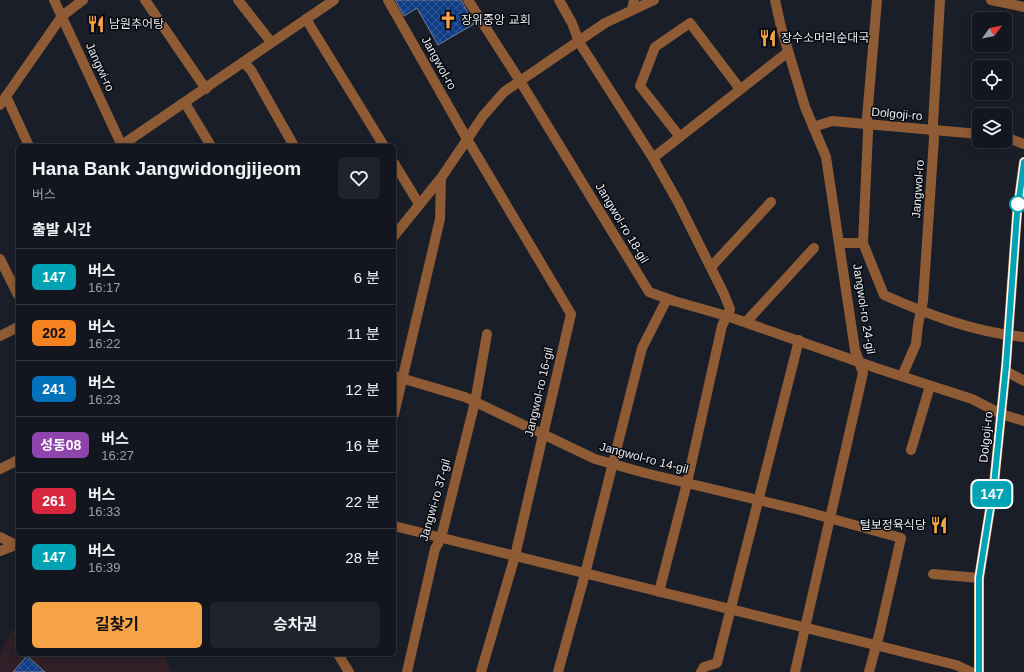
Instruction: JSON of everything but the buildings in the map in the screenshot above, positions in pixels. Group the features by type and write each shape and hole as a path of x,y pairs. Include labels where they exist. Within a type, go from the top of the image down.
{"main road":[{"name":"Dolgoji-ro","path":"979,672 979,578 994,484 1006,371 1024,162"}],"street":[{"name":"Jangwi-ro","path":"54,0 121,144"},
{"path":"0,106 62,16 83,0"},
{"path":"145,0 206,89"},
{"path":"238,0 270,42"},
{"path":"125,144 206,89 270,42 334,0"},
{"name":"Jangwol-ro","path":"388,0 467,139"},
{"name":"Jangwol-ro 18-gil","path":"468,0 520,81 649,292 746,322 859,362 972,399 1001,414 1024,421"},
{"path":"559,0 572,23 579,42 654,158 711,267 730,309 722,326 687,483 659,592"},
{"path":"632,10 634,0"},
{"path":"396,233 441,178 483,116 504,92 605,24 654,0"},
{"name":"Jangwol-ro 24-gil","path":"775,0 788,52 805,107 826,157 855,350 863,374 795,672"},
{"path":"877,0 867,125 863,243 884,295 946,321 1008,336 1024,338"},
{"name":"Jangwol-ro","path":"902,376 916,344 923,301 934,130 940,0"},
{"path":"991,0 1024,6"},
{"path":"306,19 383,144"},
{"path":"680,137 640,86 655,46 690,23 740,89"},
{"path":"654,158 788,52"},
{"path":"243,62 251,70 293,144"},
{"path":"6,96 29,144"},
{"path":"185,103 210,144"},
{"name":"Dolgoji-ro","path":"814,127 832,121 972,133"},
{"name":"Jangwol-ro 16-gil","path":"467,139 571,314 515,556 480,672"},
{"path":"1012,140 1024,144"},
{"path":"396,166 419,204"},
{"path":"396,396 398,378 440,219 441,178"},
{"path":"711,267 771,202"},
{"path":"840,243 863,243"},
{"path":"746,322 814,248"},
{"path":"0,259 16,291"},
{"path":"558,672 614,465 642,348 667,298"},
{"path":"0,336 16,328"},
{"name":"Jangwi-ro 37-gil","path":"407,672 435,549 440,538 475,402 487,334"},
{"path":"700,672 704,666 717,663 799,340"},
{"path":"1006,371 1024,381"},
{"name":"Jangwol-ro 14-gil","path":"398,378 465,397 594,459 830,518 901,538 880,631 875,646"},
{"path":"911,450 930,386"},
{"path":"0,469 16,461"},
{"path":"396,527 956,666 971,672"},
{"path":"0,537 16,545"},
{"path":"0,551 16,545"},
{"path":"933,574 979,578"},
{"path":"869,672 875,646"},
{"path":"339,656 349,672"}],"shaded area":[{"path":"16,626 16,656 165,656 172,672 0,672 0,655 11,632"}],"bus line":[{"name":"147","path":"979,672 979,578 994,484 1006,366 1017,214 1024,162"}],"place":[{"name":"장위중앙 교회","path":"448,20"},
{"name":"남원추어탕","path":"96,24"},
{"name":"장수소머리순대국","path":"768,38"},
{"name":"털보정육식당","path":"939,525"}]}
